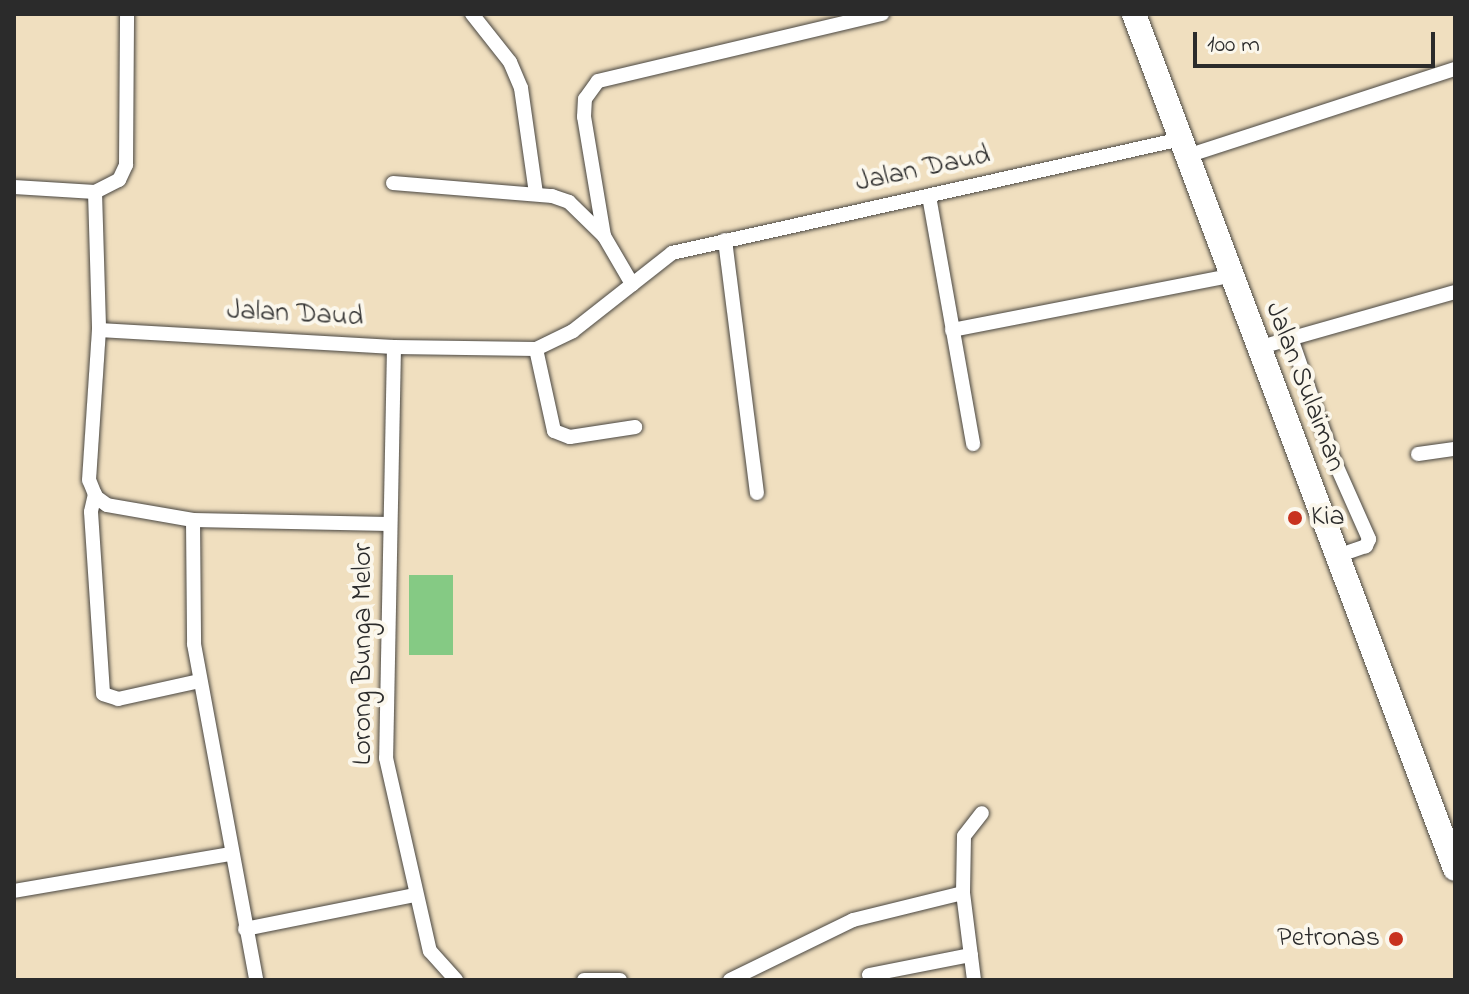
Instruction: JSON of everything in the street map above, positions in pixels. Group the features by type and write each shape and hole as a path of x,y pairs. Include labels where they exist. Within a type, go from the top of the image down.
{"main road":[{"name":"Jalan Sulaiman","path":"1134,14 1455,869"}],"street":[{"path":"14,187 95,192 119,180 126,165 127,14"},
{"path":"472,14 510,62 521,88 536,194"},
{"path":"810,14 815,29"},
{"path":"604,236 584,117 585,99 598,81 882,14"},
{"name":"Jalan Daud","path":"99,330 394,347 536,349 573,331 672,253 929,196 1184,148 1455,69"},
{"path":"393,183 536,194 569,202 604,236 632,284"},
{"path":"95,192 99,330 89,480 95,494 91,512 103,694 118,699 200,681"},
{"path":"929,196 973,444"},
{"path":"725,240 757,493"},
{"path":"952,330 1231,276"},
{"path":"1257,348 1455,292"},
{"path":"1291,338 1333,458 1369,539 1366,546 1337,556"},
{"name":"Lorong Bunga Melor","path":"394,347 386,758 430,951 456,980"},
{"path":"536,349 554,431 570,437 635,427"},
{"path":"1418,454 1455,449"},
{"path":"1302,465 1333,458"},
{"path":"95,494 121,509 193,520 389,524"},
{"path":"193,520 194,644 230,854 256,980"},
{"path":"974,980 963,893 964,836 982,813"},
{"path":"14,891 230,854"},
{"path":"730,980 853,920 963,893"},
{"path":"245,929 415,895"},
{"path":"869,975 971,955"},
{"path":"584,980 620,980"}],"green space":[{"path":"409,575 453,575 453,655 409,655"}],"place":[{"name":"Kia","path":"1295,518"},
{"name":"Petronas","path":"1396,939"}]}
